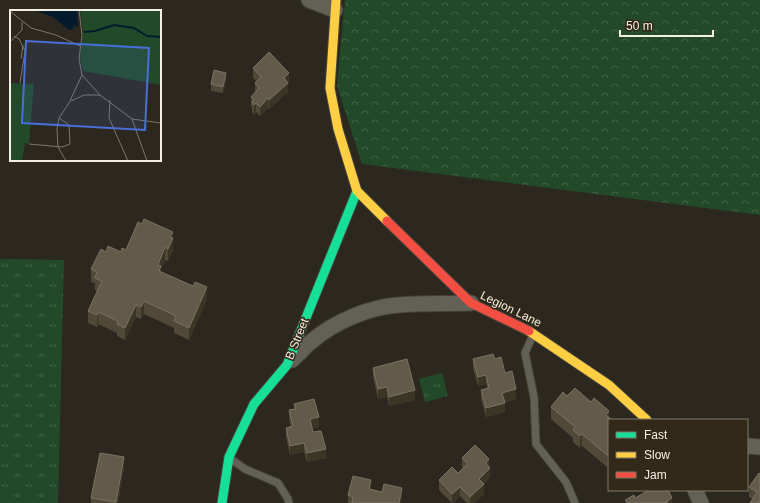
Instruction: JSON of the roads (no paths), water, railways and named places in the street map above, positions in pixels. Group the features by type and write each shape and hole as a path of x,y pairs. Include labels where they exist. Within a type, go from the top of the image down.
{"street":[{"path":"309,0 335,5 330,88 338,129 357,191"},
{"name":"Legion Lane","path":"357,191 471,303 534,333 609,385 646,419"},
{"name":"B Street","path":"222,503 229,457 254,404 287,365 357,191"},
{"path":"287,365 312,340 334,326 375,308 397,305 471,303"},
{"path":"748,446 760,447"},
{"path":"695,491 701,503"}],"lane":[{"path":"534,333 525,353 534,397 536,444 566,482 575,503"},
{"path":"229,457 246,469 278,483 289,503"}]}
